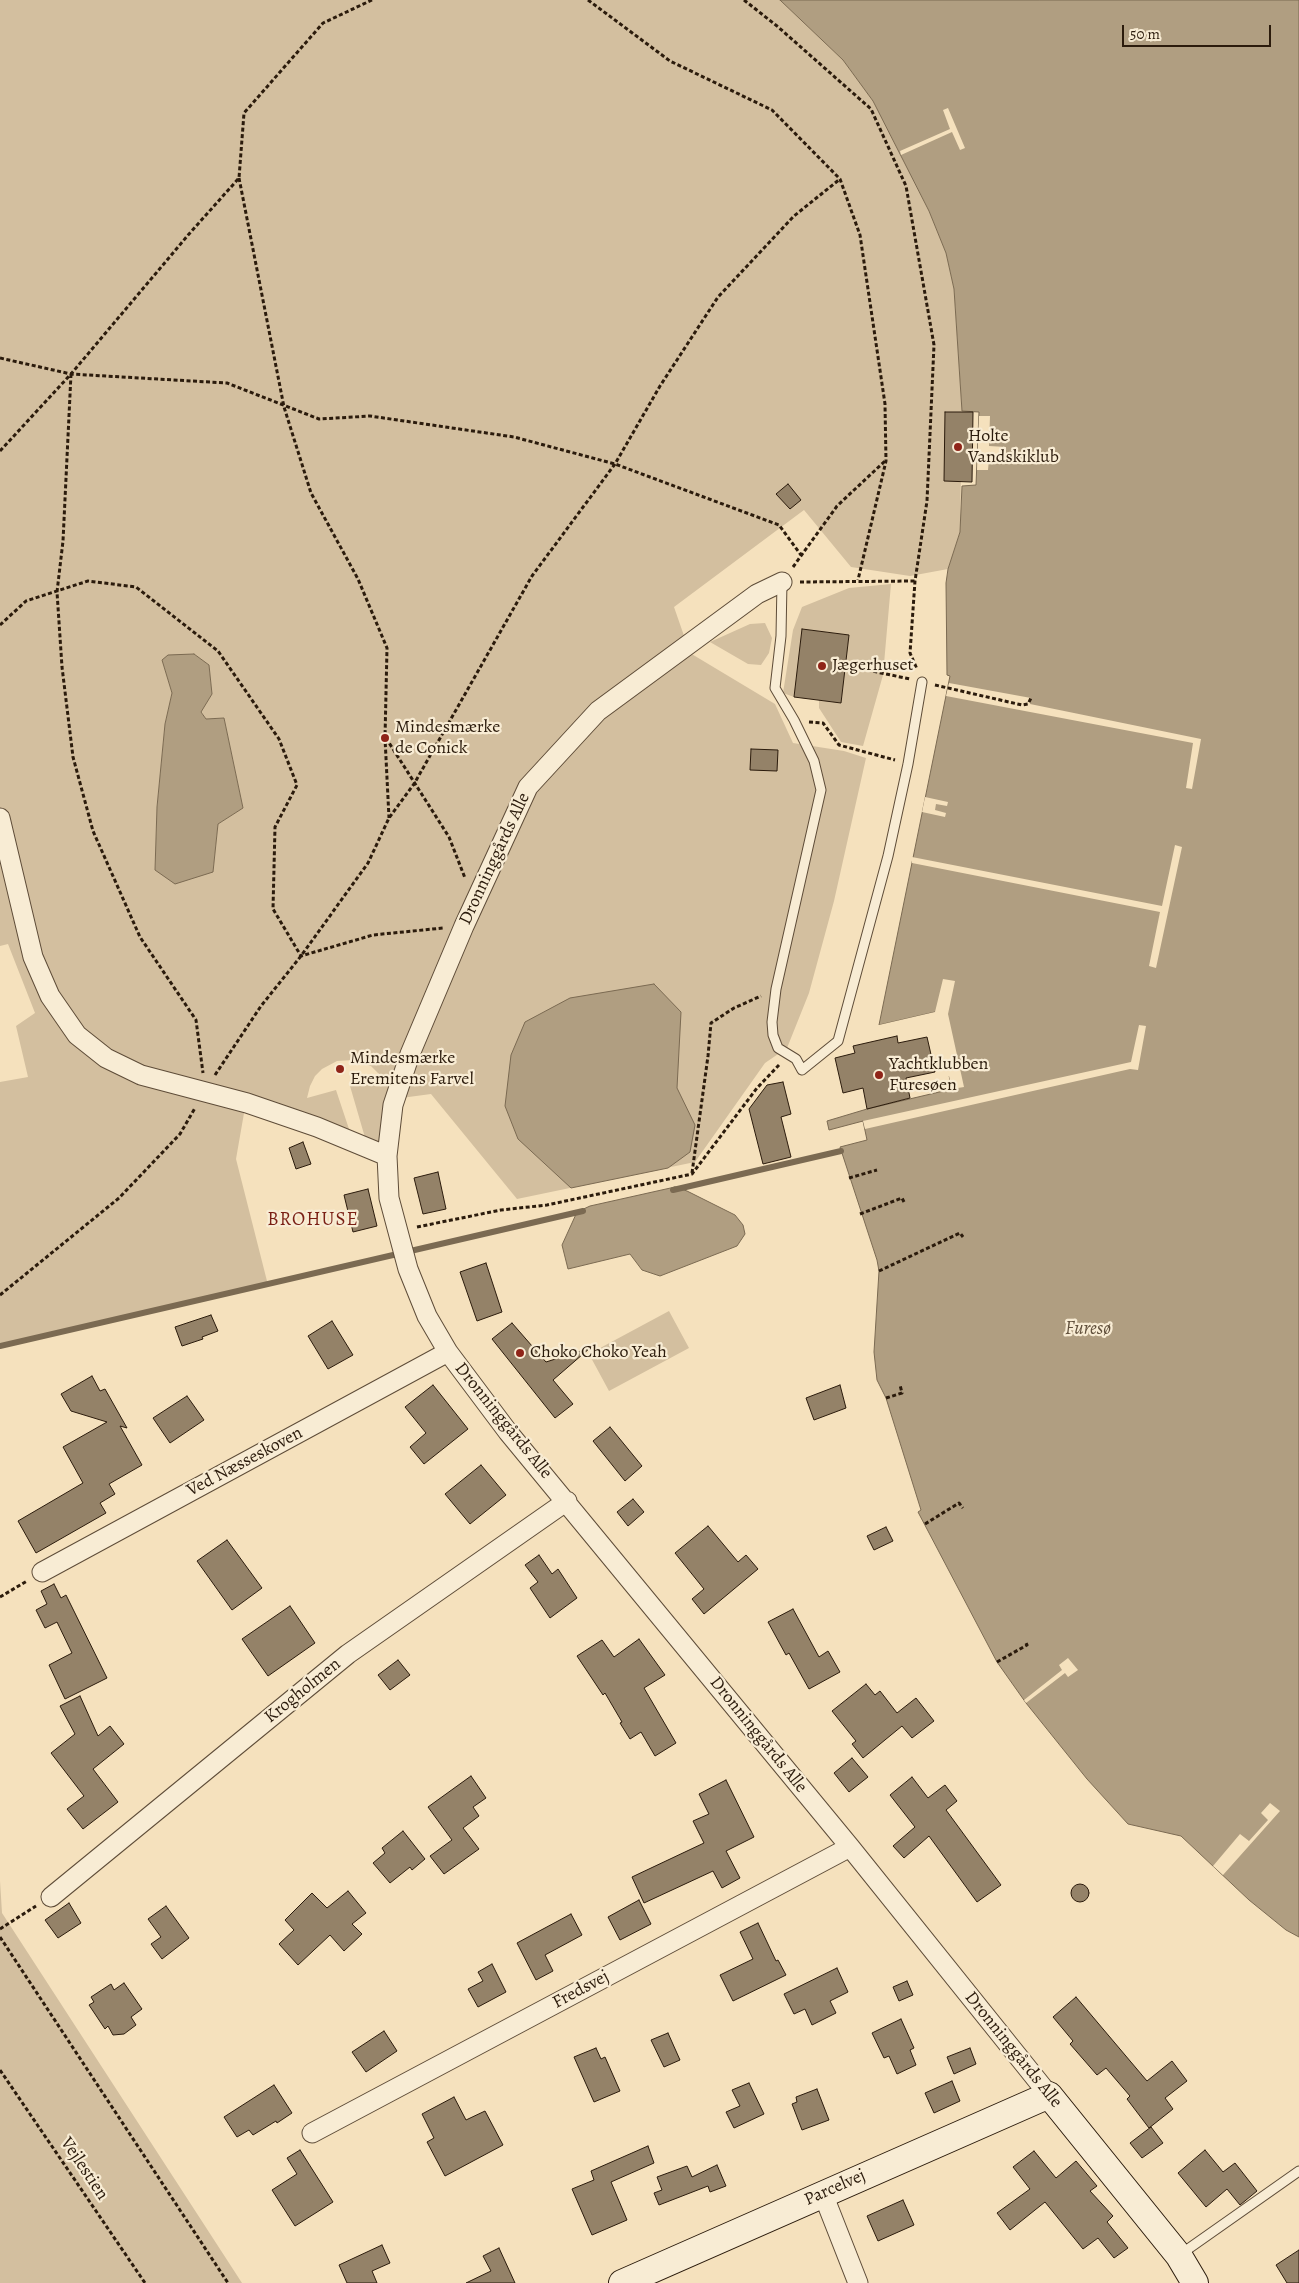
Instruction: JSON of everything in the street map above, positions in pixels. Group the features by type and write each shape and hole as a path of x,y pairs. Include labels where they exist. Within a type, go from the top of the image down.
{"street":[{"name":"Dronninggårds Alle","path":"782,582 757,594 598,711 528,787 474,903 410,1054 393,1105 387,1156 389,1198 408,1269 427,1316 448,1352 508,1432 567,1501 850,1847 1179,2256 1196,2283"},
{"path":"0,818 33,957 50,996 77,1035 106,1058 142,1075 247,1103 308,1124 387,1156"},
{"name":"Ved Næsseskoven","path":"42,1572 448,1352"},
{"name":"Krogholmen","path":"51,1897 348,1654 567,1501"},
{"name":"Fredsvej","path":"312,2133 850,1847"},
{"name":"Parcelvej","path":"622,2283 1049,2095"},
{"path":"823,2194 858,2283"}],"lane":[{"path":"782,582 782,636 775,688 794,720 814,761 821,790 776,989 772,1022 773,1035 778,1048 796,1059 802,1070 838,1041 888,856 908,764 922,682"},
{"path":"1179,2256 1299,2170"}],"path":[{"path":"372,0 323,23 244,113 239,178 284,407 311,493 358,579 387,648 385,738 389,818"},
{"path":"588,0 670,61 772,110 840,179 860,236 885,404 886,461 858,580"},
{"path":"744,0 778,26 871,108 906,186 934,345 927,501 915,581 910,653 922,682"},
{"path":"0,451 71,374 189,234 239,178"},
{"path":"0,1295 119,1198 180,1134 205,1091 261,1006 301,956 368,863 389,818 414,784 532,576 615,464 660,386 718,297 794,216 840,179"},
{"path":"0,358 71,374 227,383 284,407 319,419 370,416 514,437 615,464 779,526 801,556 837,506 886,461"},
{"path":"71,374 63,541 57,592 62,667 73,757 93,831 140,937 196,1020 205,1091"},
{"path":"0,625 26,601 88,581 136,586 218,651 279,739 297,785 275,827 273,909 301,956"},
{"path":"782,582 915,581"},
{"path":"867,670 1022,705 1028,704 1031,698"},
{"path":"794,720 823,723 838,745 908,764"},
{"path":"385,738 449,837 474,903"},
{"path":"301,956 373,936 464,926"},
{"path":"692,1174 711,1023 734,1008 776,989"},
{"path":"399,1230 501,1210 547,1205 692,1174 778,1064 789,1072 802,1070"},
{"path":"849,1178 877,1170"},
{"path":"860,1214 902,1198 904,1202"},
{"path":"879,1271 960,1233 963,1237"},
{"path":"886,1398 902,1393 900,1385"},
{"path":"925,1524 959,1502 963,1508"},
{"path":"0,1597 42,1572"},
{"path":"997,1662 1027,1645 1025,1641"},
{"path":"0,1929 51,1897"},
{"path":"0,1937 228,2283"},
{"name":"Vejlestien","path":"0,2070 145,2283"}],"shaded area":[{"path":"0,0 780,0 843,60 873,101 929,211 946,253 954,289 962,411 960,532 948,569 910,576 851,567 804,510 674,607 690,653 775,704 793,743 844,751 866,758 834,901 809,993 787,1048 765,1063 695,1162 517,1199 431,1094 386,1100 382,1144 366,1141 350,1086 382,1077 371,1066 353,1060 337,1061 322,1069 315,1076 307,1098 336,1090 351,1135 247,1096 236,1159 268,1285 0,1347 0,1082 28,1077 16,1026 35,1013 8,944 0,946","holes":["194,654 209,665 212,694 201,711 206,719 224,718 243,808 218,824 213,872 155,870 157,807 165,724 172,693 162,660"]},
{"path":"891,584 883,675 863,746 841,742 819,708 819,700 841,703 849,635 803,629 794,697 783,693 793,630 802,607 849,588"},
{"path":"765,623 772,638 769,653 761,665 748,664 710,642 750,624"},
{"path":"669,1311 689,1348 609,1391 589,1354"},
{"path":"0,1881 2,1913 242,2283 0,2283"}],"water":[{"name":"Furesø","path":"780,0 1299,0 1299,1937 1286,1930 1249,1900 1181,1836 1128,1824 1087,1779 1026,1703 997,1662 918,1512 921,1510 886,1398 877,1380 874,1352 879,1271 840,1147 867,1140 863,1121 829,1130 827,1121 867,1109 952,1089 935,1012 879,1025 950,676 947,675 946,583 948,569 960,532 962,486 976,485 979,412 962,411 954,289 946,253 929,211 873,101 843,60"},
{"path":"194,654 209,665 212,694 201,712 206,719 224,718 243,808 218,824 213,872 175,884 155,870 157,807 165,724 172,693 162,660 168,655"},
{"path":"654,984 681,1012 677,1088 695,1125 690,1152 668,1168 571,1188 518,1139 505,1106 511,1055 525,1022 570,998"},
{"path":"675,1187 735,1215 743,1225 745,1234 737,1246 660,1276 642,1270 630,1254 568,1269 562,1245 577,1212 590,1206"}],"pier":[{"path":"948,108 965,148 960,150 952,132 901,155 900,151 950,129 943,110"},
{"path":"979,416 990,416 989,446 1006,447 1006,459 989,459 988,470 977,470"},
{"path":"949,683 1031,698 1030,704 1201,739 1192,789 1186,788 1193,743 946,696"},
{"path":"925,797 948,802 947,806 936,804 935,810 946,813 945,817 922,812"},
{"path":"1175,845 1182,847 1156,968 1149,966 1160,912 912,863 912,857 1162,906"},
{"path":"943,979 955,981 948,1014 964,1087 952,1089 949,1076 947,1077 933,1015 879,1027 879,1025 935,1012"},
{"path":"1139,1025 1146,1026 1138,1070 1130,1069 865,1129 863,1121 1131,1062"},
{"path":"1068,1658 1078,1670 1068,1677 1065,1673 1026,1703 1024,1700 1062,1670 1059,1665"},
{"path":"1270,1803 1280,1811 1223,1875 1213,1866 1240,1834 1249,1841 1268,1820 1261,1813"}],"building":[{"name":"Holte Vandskiklub","path":"945,412 973,412 972,482 944,481"},
{"path":"788,484 801,500 790,509 776,494"},
{"name":"Jægerhuset","path":"802,629 849,635 841,703 794,697"},
{"path":"751,749 778,750 777,771 750,770"},
{"name":"Yachtklubben Furesøen","path":"897,1036 898,1043 927,1037 935,1072 906,1078 910,1098 867,1109 863,1088 843,1093 835,1058 855,1053 853,1046"},
{"path":"783,1082 791,1114 781,1117 791,1157 763,1164 749,1109 767,1085"},
{"path":"303,1142 311,1164 296,1169 289,1148"},
{"path":"438,1172 446,1209 423,1214 414,1178"},
{"path":"368,1189 377,1226 353,1232 344,1195"},
{"path":"486,1263 502,1312 477,1321 460,1272"},
{"path":"211,1315 218,1331 202,1337 203,1339 182,1346 175,1327"},
{"path":"332,1321 353,1355 328,1369 308,1336"},
{"path":"512,1323 546,1362 590,1348 553,1380 573,1404 555,1418 492,1339"},
{"path":"92,1376 100,1391 105,1389 127,1428 120,1426 142,1465 109,1484 115,1494 100,1503 106,1513 36,1553 18,1521 83,1483 63,1447 107,1422 71,1411 61,1394"},
{"path":"433,1385 468,1429 424,1464 410,1447 426,1433 405,1407"},
{"path":"840,1385 846,1408 814,1420 806,1398"},
{"path":"187,1396 204,1420 170,1443 153,1418"},
{"path":"610,1427 642,1466 625,1481 593,1441"},
{"path":"481,1465 506,1495 470,1524 445,1494"},
{"path":"633,1499 644,1512 628,1526 617,1512"},
{"path":"708,1526 738,1562 746,1555 758,1569 704,1614 692,1599 704,1589 675,1553"},
{"path":"886,1527 893,1541 874,1550 867,1536"},
{"path":"227,1540 262,1588 232,1610 197,1561"},
{"path":"539,1555 552,1574 558,1569 577,1598 550,1618 530,1588 538,1582 525,1565"},
{"path":"54,1584 61,1598 66,1595 107,1678 65,1699 49,1665 72,1653 57,1622 45,1628 36,1610 47,1604 41,1591"},
{"path":"290,1606 315,1643 268,1676 242,1639"},
{"path":"793,1609 819,1657 828,1651 840,1672 809,1689 789,1653 786,1655 768,1622"},
{"path":"639,1639 665,1675 644,1688 676,1743 655,1756 641,1732 630,1739 605,1693 603,1695 577,1656 602,1640 614,1657"},
{"path":"398,1660 410,1675 390,1690 378,1675"},
{"path":"866,1684 875,1695 880,1691 897,1713 916,1698 934,1721 912,1738 902,1726 863,1758 852,1744 856,1741 832,1711"},
{"path":"80,1696 98,1736 110,1726 124,1744 93,1769 118,1802 83,1829 67,1809 84,1796 51,1753 75,1734 60,1706"},
{"path":"852,1758 868,1777 849,1792 834,1773"},
{"path":"471,1776 486,1798 473,1807 479,1816 463,1828 479,1849 444,1874 430,1856 452,1840 428,1807"},
{"path":"912,1777 928,1798 945,1785 957,1801 946,1810 1001,1885 977,1902 929,1836 904,1858 893,1846 915,1827 890,1795"},
{"path":"726,1780 754,1837 726,1851 740,1878 722,1888 713,1871 644,1903 632,1877 704,1843 693,1821 709,1814 699,1794"},
{"path":"403,1831 425,1859 412,1870 410,1867 390,1883 373,1863 385,1853 382,1848"},
{"path":"1076,1884 1084,1884 1089,1889 1087,1900 1076,1902 1071,1897 1071,1889"},
{"path":"348,1891 366,1913 352,1924 362,1934 344,1951 330,1935 298,1965 279,1944 294,1930 285,1920 312,1893 327,1908"},
{"path":"639,1900 651,1924 620,1940 608,1917"},
{"path":"69,1903 81,1923 58,1938 45,1920"},
{"path":"166,1906 189,1938 162,1959 151,1944 161,1937 148,1919"},
{"path":"571,1914 582,1935 545,1955 553,1971 536,1980 517,1943"},
{"path":"758,1923 776,1961 778,1960 786,1975 733,2001 720,1975 753,1959 740,1932"},
{"path":"492,1964 506,1992 478,2007 468,1989 483,1981 478,1972"},
{"path":"837,1968 848,1992 830,2001 836,2013 812,2025 805,2009 794,2014 784,1994"},
{"path":"907,1981 913,1995 899,2001 893,1987"},
{"path":"124,1983 142,2009 131,2017 136,2025 124,2034 113,2035 108,2026 105,2029 89,2005 94,2002 91,1997 111,1984 114,1990"},
{"path":"1076,1997 1147,2081 1172,2061 1187,2081 1165,2098 1173,2109 1149,2128 1127,2099 1130,2096 1106,2068 1097,2075 1070,2044 1073,2041 1053,2017"},
{"path":"901,2019 914,2048 910,2050 916,2065 897,2074 889,2056 884,2058 872,2033"},
{"path":"384,2031 397,2051 366,2072 352,2052"},
{"path":"668,2033 680,2060 664,2067 651,2040"},
{"path":"596,2048 601,2059 605,2057 620,2091 594,2102 574,2057"},
{"path":"970,2048 976,2064 954,2074 947,2057"},
{"path":"952,2081 960,2101 934,2113 925,2093"},
{"path":"749,2083 764,2114 734,2128 726,2112 740,2106 732,2090"},
{"path":"274,2085 292,2113 253,2135 249,2130 237,2137 224,2117"},
{"path":"817,2089 829,2120 802,2130 792,2104 797,2102 796,2097"},
{"path":"454,2097 466,2120 485,2111 503,2145 445,2176 427,2142 434,2138 422,2114"},
{"path":"1151,2127 1163,2143 1142,2158 1130,2143"},
{"path":"648,2146 654,2163 611,2182 627,2220 592,2235 572,2189 594,2180 591,2171"},
{"path":"300,2150 333,2202 295,2226 272,2190 297,2174 287,2158"},
{"path":"1205,2150 1223,2172 1235,2163 1257,2191 1240,2205 1227,2189 1206,2207 1178,2173"},
{"path":"1034,2151 1056,2178 1076,2161 1097,2186 1090,2191 1113,2216 1107,2222 1128,2248 1114,2258 1098,2238 1083,2249 1045,2202 1010,2230 997,2213 1030,2189 1013,2167"},
{"path":"717,2165 726,2186 710,2192 708,2186 659,2205 654,2193 662,2190 657,2177 687,2166 692,2177"},
{"path":"903,2200 914,2225 878,2241 867,2216"},
{"path":"382,2245 390,2263 372,2271 377,2283 347,2283 339,2265"},
{"path":"499,2248 515,2283 466,2283 491,2271 483,2256"},
{"path":"1299,2250 1299,2283 1287,2283 1276,2265"}],"waterway":[{"path":"673,1190 841,1151"},
{"path":"0,1346 583,1211"}],"place":[{"name":"Holte Vandskiklub","path":"958,447"},
{"name":"Jægerhuset","path":"822,666"},
{"name":"Mindesmærke de Conick","path":"385,738"},
{"name":"Mindesmærke Eremitens Farvel","path":"340,1069"},
{"name":"Yachtklubben Furesøen","path":"879,1075"},
{"name":"Choko Choko Yeah","path":"520,1353"}],"district":[{"name":"BROHUSE","path":"313,1220"}]}
